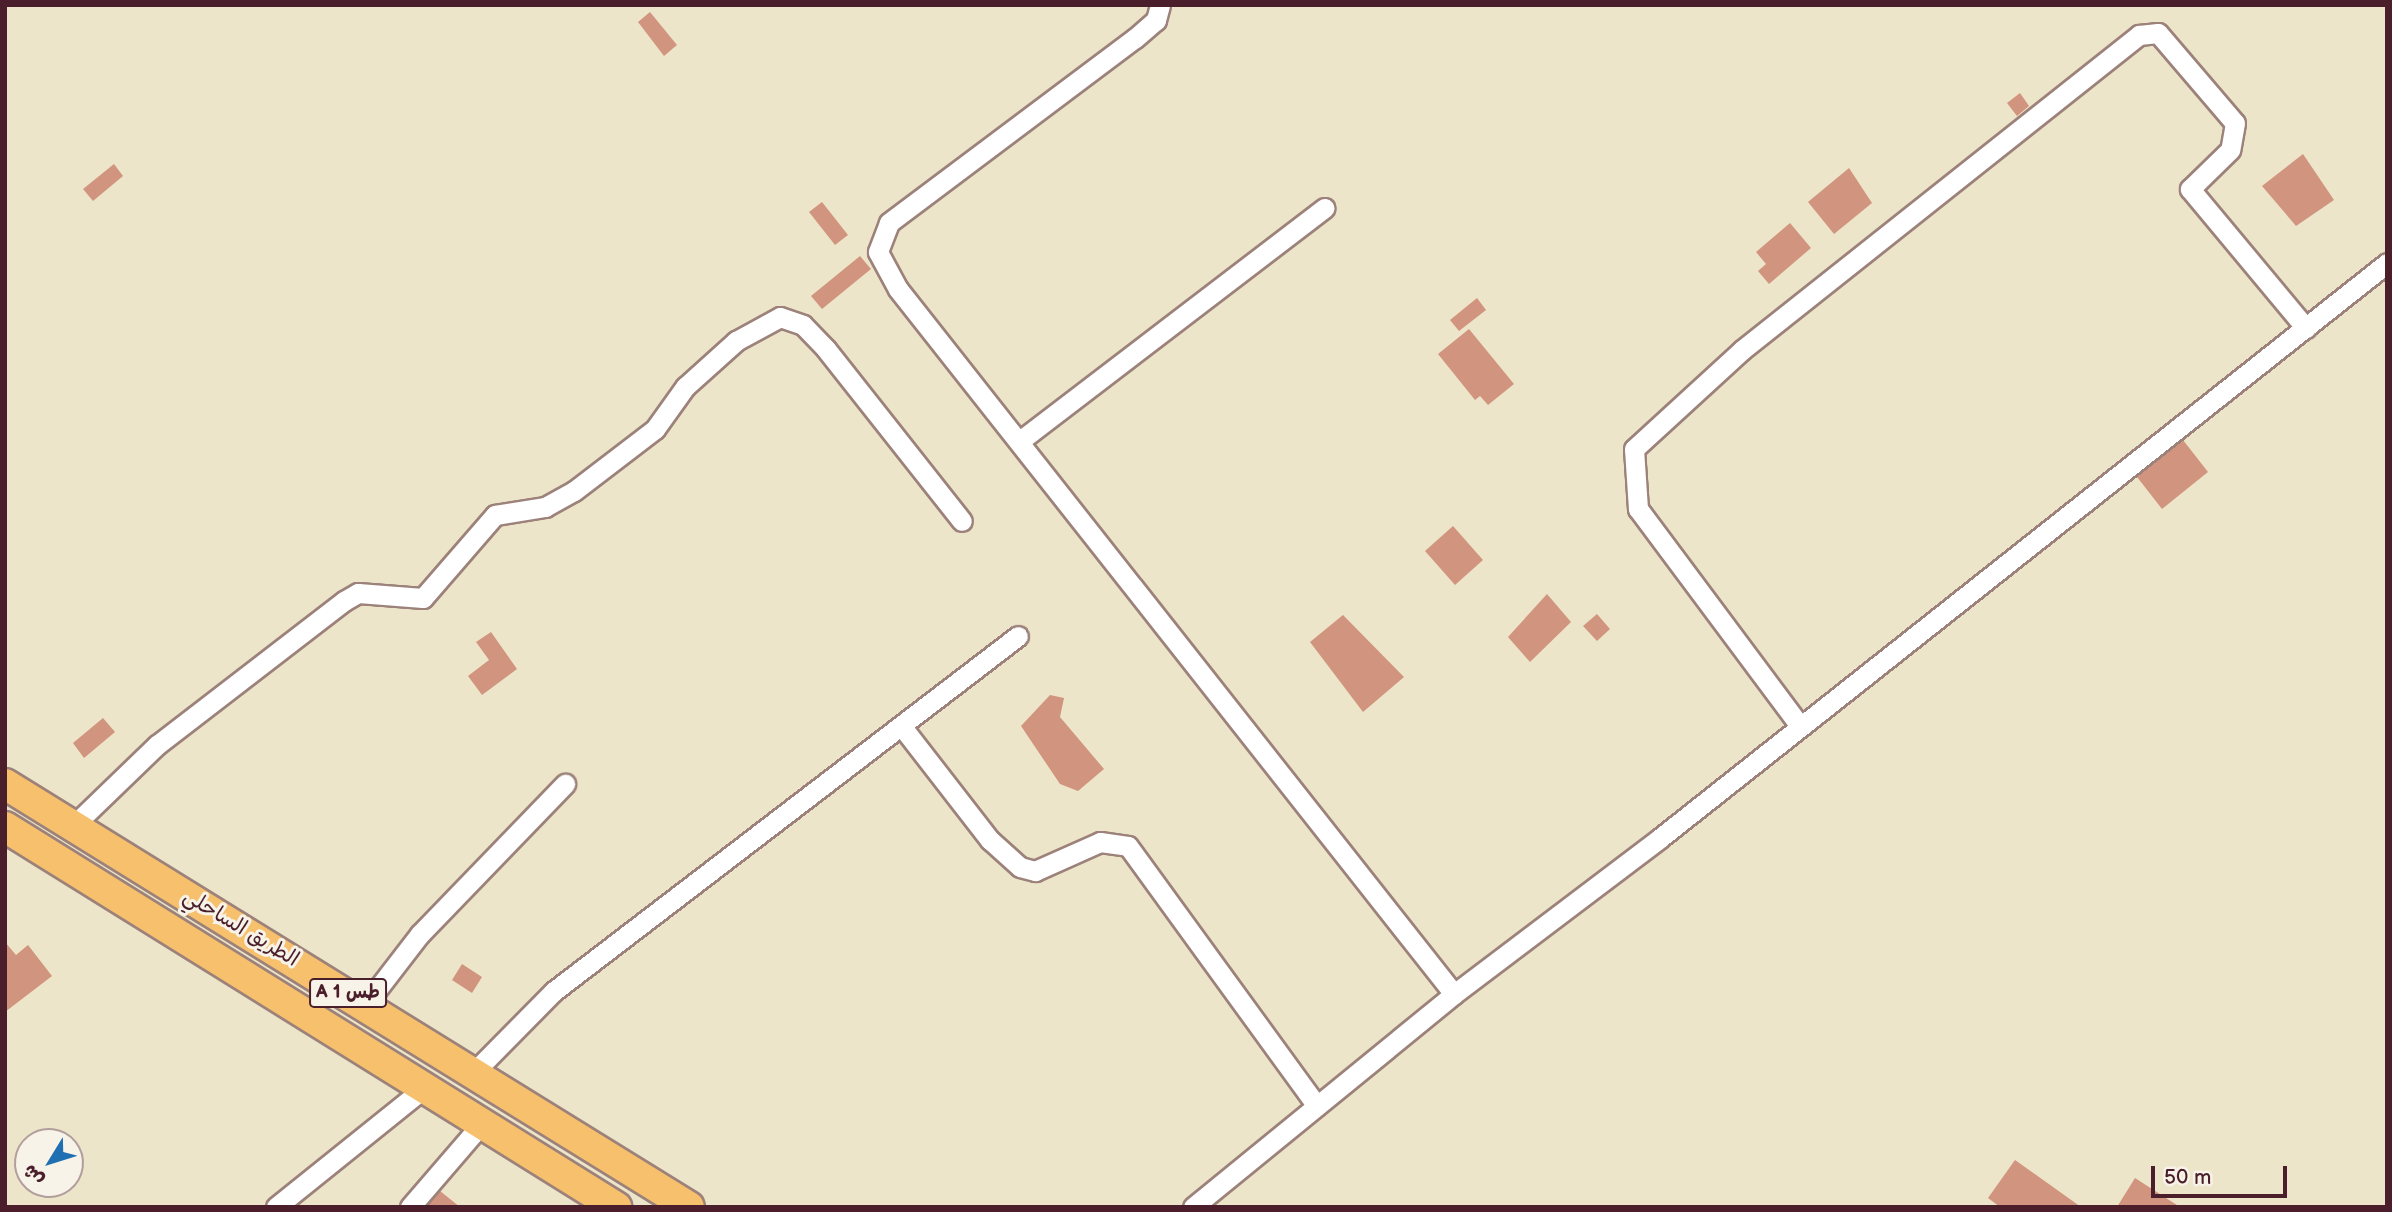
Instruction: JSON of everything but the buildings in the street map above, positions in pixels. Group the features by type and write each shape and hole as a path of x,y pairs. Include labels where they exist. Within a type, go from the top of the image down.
{"highway":[{"name":"الطريق الساحلي","path":"5,784 366,1004 689,1207"},
{"name":"الطريق الساحلي","path":"5,827 484,1121 616,1207"}],"street":[{"path":"1160,5 1156,20 1135,38 947,177 879,236 878,252 898,289 1021,440 1454,994"},
{"path":"1800,726 1638,509 1634,449 1742,351 2138,35 2158,33 2235,123 2231,150 2190,189 2306,328"},
{"path":"1021,440 1324,208"},
{"path":"1193,1207 1454,994 1800,726 2387,263"},
{"path":"74,826 158,745 344,601 358,593 423,598 495,515 545,508 574,491 655,429 685,387 736,341 780,317 803,325 826,349 962,521"},
{"path":"474,1072 554,991 903,728 1018,636"},
{"path":"903,728 990,840 1020,867 1035,871 1100,842 1128,846 1317,1106"},
{"path":"366,1004 420,934 565,784"},
{"path":"276,1207 425,1087"},
{"path":"410,1207 484,1121"}]}
